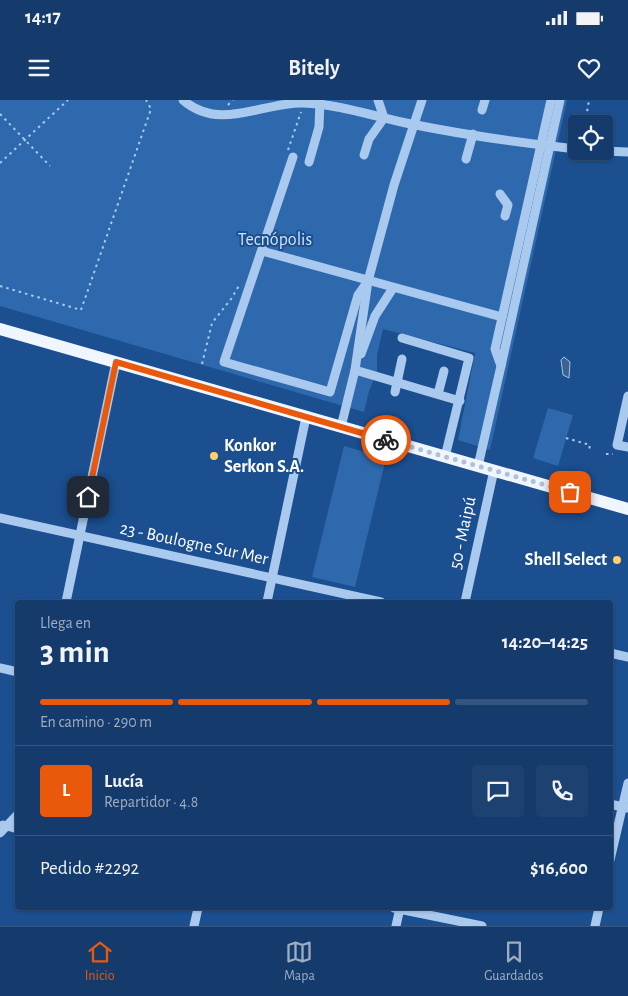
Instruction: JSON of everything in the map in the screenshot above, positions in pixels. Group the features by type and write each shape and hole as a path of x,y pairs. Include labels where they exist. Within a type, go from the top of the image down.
{"main road":[{"path":"0,329 628,509"}],"street":[{"path":"183,100 192,108 215,115 233,115 290,103 319,102 414,125 568,148"},
{"path":"378,100 384,118"},
{"path":"341,427 355,370 368,281 422,100"},
{"path":"482,110 485,100"},
{"path":"478,466 501,366 546,146 551,100"},
{"path":"501,366 495,348 546,146 560,100"},
{"path":"309,162 319,127 319,102"},
{"path":"364,155 369,139 384,118"},
{"path":"466,159 473,134"},
{"path":"613,151 628,152"},
{"path":"290,154 262,251 224,362 330,392 358,294 368,281"},
{"path":"500,194 508,205 505,216"},
{"path":"262,251 502,317"},
{"path":"355,370 375,316 393,288"},
{"path":"402,338 469,358 445,457"},
{"path":"395,392 402,359"},
{"path":"66,600 116,362"},
{"path":"355,370 438,394 449,402 460,400"},
{"path":"438,394 444,370"},
{"path":"628,396 617,445 628,447"},
{"path":"267,600 306,417"},
{"name":"50 - Maipú","path":"464,600 494,470"},
{"name":"23 - Boulogne Sur Mer","path":"0,518 371,600"},
{"path":"613,654 628,657"},
{"path":"0,668 15,671"},
{"path":"613,849 625,807 628,783"},
{"path":"2,828 15,817"},
{"path":"2,828 15,828"},
{"path":"194,926 198,910"},
{"path":"396,926 398,910"},
{"path":"407,910 482,926"},
{"path":"595,926 599,910"}],"path":[{"path":"0,162 68,100"},
{"path":"0,286 81,310 151,109 146,100"},
{"path":"586,115 589,100"},
{"path":"290,154 304,103"},
{"path":"0,114 50,166"},
{"path":"202,364 212,323 231,299 242,279"},
{"path":"566,438 590,445 590,450"}],"green space":[{"name":"Tecnópolis","path":"0,100 567,100 490,450 458,440 475,353 383,329 377,355 377,372 369,391 364,412 0,306"},
{"path":"548,408 573,415 558,466 533,458"},
{"path":"344,446 386,458 355,587 312,577"}],"shaded area":[{"path":"564,357 570,362 569,378 563,375 561,360"}],"way so far":[{"path":"386,440 570,492"}],"place":[{"name":"Konkor Serkon S.A.","path":"214,456"},
{"name":"Shell Select","path":"617,560"}],"route":[{"path":"88,497 116,362 386,440"}]}
